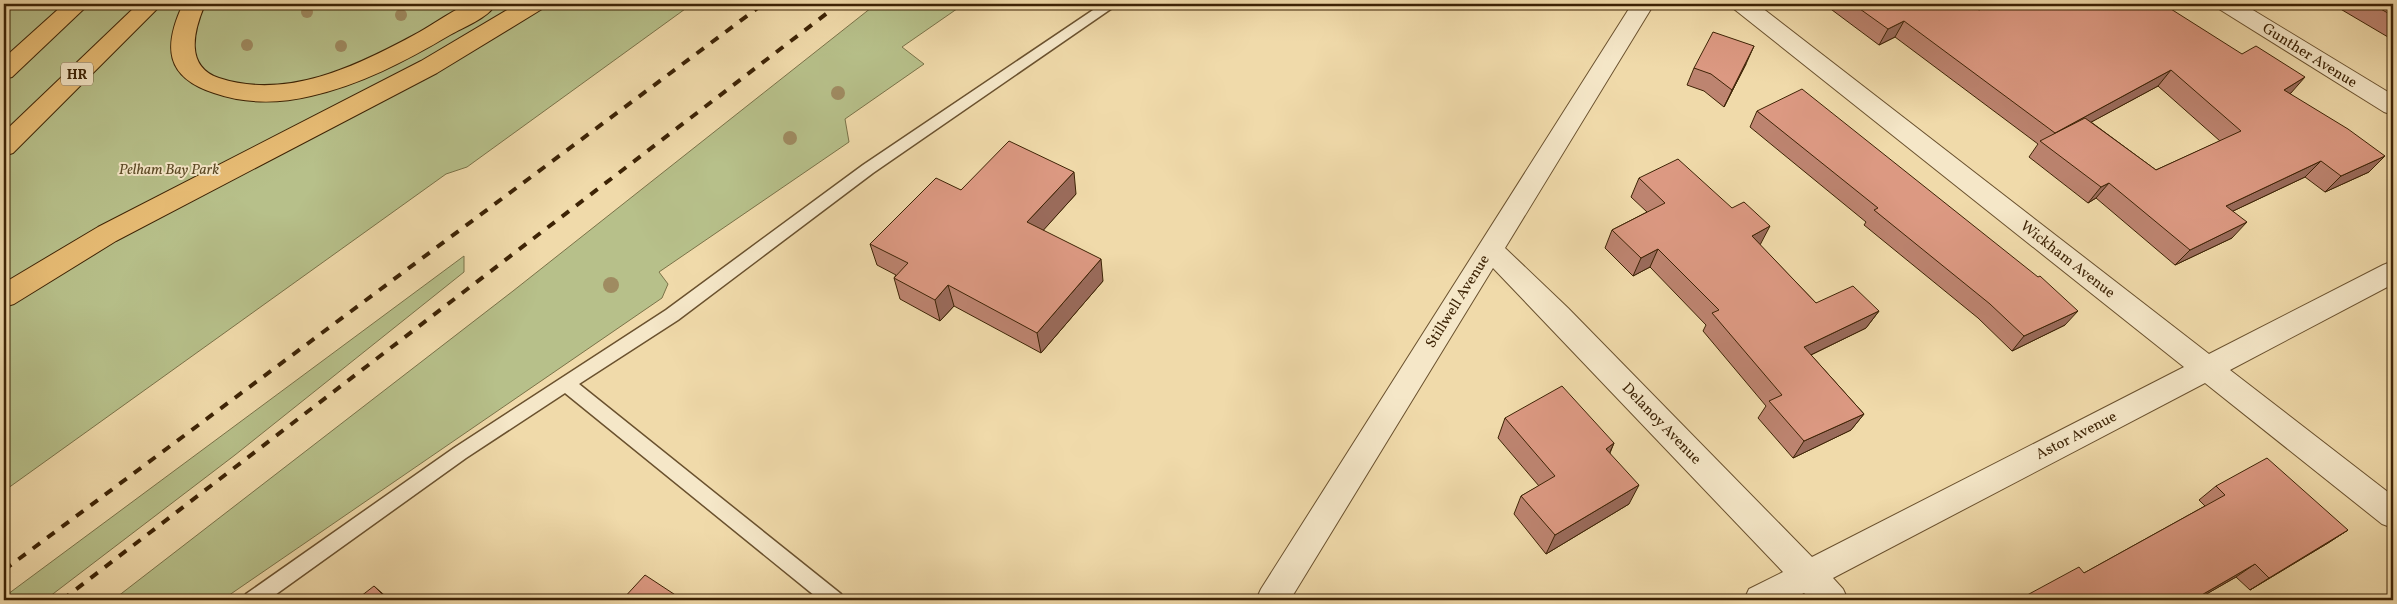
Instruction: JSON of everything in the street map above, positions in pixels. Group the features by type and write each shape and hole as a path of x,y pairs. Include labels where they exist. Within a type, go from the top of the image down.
{"highway":[{"path":"4,62 77,4"},
{"path":"4,71 77,4"},
{"name":"HR","path":"4,147 152,4"},
{"path":"194,4 182,39 182,55 187,66 197,77 212,86 233,92 254,94 304,90 360,71 395,55 485,4"},
{"path":"4,296 107,234 443,59 534,4"}],"street":[{"name":"Stillwell Avenue","path":"1272,600 1489,248 1643,4"},
{"name":"Wickham Avenue","path":"1742,4 2393,514"},
{"name":"Gunther Avenue","path":"2227,4 2393,106"},
{"name":"Delanoy Avenue","path":"1489,248 1832,600"},
{"name":"Astor Avenue","path":"1760,600 2393,272"}],"lane":[{"path":"253,600 460,453 672,315 868,169 1111,4"},
{"path":"566,384 834,600"}],"green space":[{"name":"Pelham Bay Park","path":"4,4 692,4 467,167 446,174 4,491"},
{"path":"876,4 964,4 902,47 924,64 845,119 849,142 659,272 668,284 662,298 222,600 113,600 513,291"},
{"path":"464,256 464,272 235,455 45,600 4,600 4,597"}],"building":[{"path":"1853,4 1970,4 1979,10 1991,4 2163,4 2242,54 2256,46 2305,77 2284,90 2348,129 2385,156 2341,176 2321,161 2226,206 2247,222 2190,250 2109,183 2101,187 2040,141 2085,118 2156,170 2241,131 2171,70 2055,133 1904,21 1888,29"},
{"path":"2372,4 2393,4 2393,16"},
{"path":"1713,32 1754,46 1732,90 1711,74 1694,68"},
{"path":"1802,89 2038,277 2040,276 2078,311 2024,336 1990,304 1874,210 1878,208 1757,111"},
{"path":"1009,141 1074,172 1027,222 1101,259 1037,333 948,285 935,300 894,278 908,263 870,244 936,178 961,190"},
{"path":"1678,159 1732,208 1744,202 1770,226 1752,236 1816,303 1853,286 1879,311 1804,347 1864,414 1804,441 1769,401 1782,395 1712,313 1719,310 1658,249 1641,258 1612,230 1665,203 1639,178"},
{"path":"1562,386 1614,443 1606,449 1639,485 1555,535 1521,496 1555,476 1505,418"},
{"path":"2267,458 2348,530 2269,578 2255,564 2193,600 2018,600 2079,567 2084,573 2225,495 2216,486"},
{"path":"645,575 683,600 622,600"},
{"path":"374,586 388,600 356,600"}],"railway":[{"path":"4,570 763,4"},
{"path":"62,600 839,4"}]}
